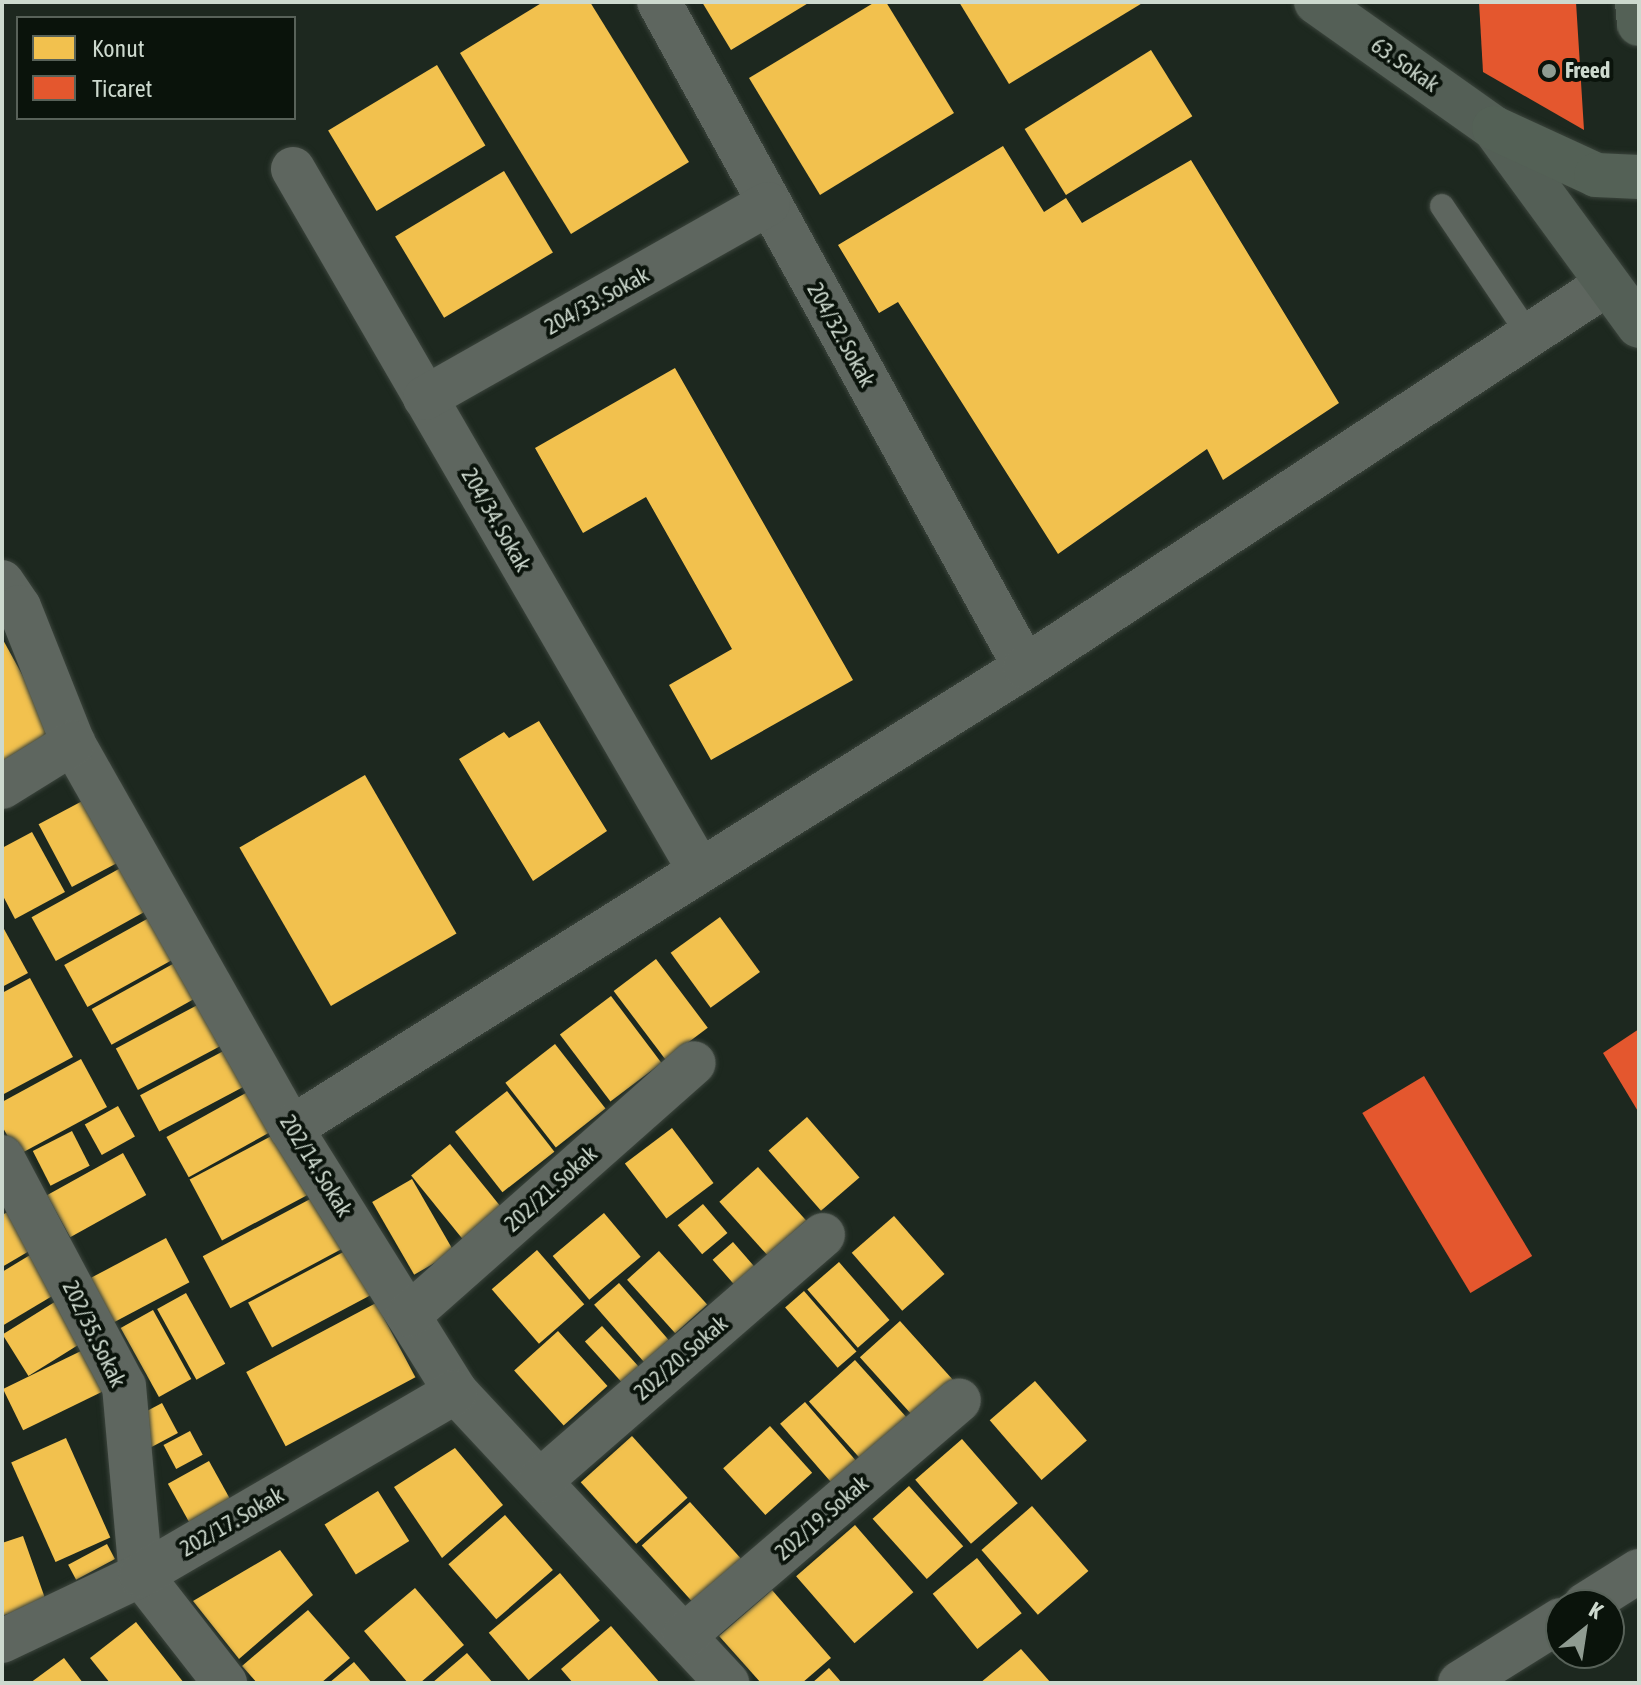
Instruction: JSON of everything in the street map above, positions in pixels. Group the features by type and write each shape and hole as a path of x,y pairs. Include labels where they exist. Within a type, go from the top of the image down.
{"main road":[{"name":"63. Sokak","path":"1316,2 1494,128 1639,326"},
{"path":"1637,2 1639,24"},
{"path":"1494,128 1596,175 1639,177"}],"street":[{"name":"204/32. Sokak","path":"659,2 1025,667"},
{"name":"204/34. Sokak","path":"293,169 700,871"},
{"name":"204/33. Sokak","path":"425,398 768,204"},
{"path":"291,1128 1025,667 1607,284"},
{"name":"202/14. Sokak","path":"2,582 19,607 73,743 291,1128 456,1392 540,1481 700,1667"},
{"path":"2,787 73,743"},
{"name":"202/21. Sokak","path":"409,1315 694,1063"},
{"name":"202/35. Sokak","path":"2,1157 124,1386 141,1575"},
{"name":"202/20. Sokak","path":"540,1481 823,1235"},
{"name":"202/17. Sokak","path":"2,1641 141,1575 456,1392"},
{"name":"202/19. Sokak","path":"700,1667 959,1400"},
{"path":"1610,1589 1639,1571"},
{"path":"141,1575 225,1683"},
{"path":"1460,1683 1545,1630"}],"lane":[{"path":"1442,206 1529,335"}],"building: Konut":[{"path":"543,2 590,2 689,162 571,234 460,53"},
{"path":"702,2 810,2 731,50"},
{"path":"875,2 886,2 954,113 820,195 749,78"},
{"path":"959,2 1144,2 1009,84"},
{"path":"1151,50 1192,116 1066,195 1025,129"},
{"path":"437,65 485,146 377,211 328,130"},
{"path":"1003,146 1044,212 1066,198 1082,223 1191,160 1339,403 1223,480 1207,449 1058,554 898,302 879,313 838,245"},
{"path":"504,171 553,252 444,318 395,236"},
{"path":"675,368 853,680 711,760 669,685 732,649 646,497 583,533 535,448"},
{"path":"2,638 56,736 2,765"},
{"path":"539,721 607,831 533,881 459,759 504,732 509,738"},
{"path":"365,775 457,933 331,1006 239,848"},
{"path":"88,798 121,861 72,887 39,824"},
{"path":"32,832 65,892 15,919 2,894 2,848"},
{"path":"126,865 150,909 56,961 32,917"},
{"path":"156,914 179,956 87,1007 64,965"},
{"path":"720,917 760,972 711,1008 671,953"},
{"path":"2,930 28,973 2,987"},
{"path":"656,959 708,1028 665,1060 614,991"},
{"path":"180,960 200,996 112,1045 92,1009"},
{"path":"30,978 73,1057 2,1095 2,993"},
{"path":"611,996 662,1063 610,1102 560,1035"},
{"path":"205,1001 227,1042 138,1090 116,1048"},
{"path":"555,1044 605,1109 556,1147 505,1083"},
{"path":"231,1047 250,1083 159,1132 140,1095"},
{"path":"81,1059 107,1107 18,1155 2,1126 2,1102"},
{"path":"253,1089 275,1129 189,1177 166,1137"},
{"path":"507,1091 554,1152 502,1192 455,1132"},
{"path":"118,1106 135,1137 102,1155 85,1124"},
{"path":"807,1117 859,1177 821,1211 769,1150"},
{"path":"672,1128 714,1183 666,1219 625,1164"},
{"path":"72,1131 90,1166 51,1186 33,1151"},
{"path":"277,1133 309,1194 222,1240 190,1179"},
{"path":"450,1144 502,1209 463,1240 411,1175"},
{"path":"123,1153 146,1195 70,1237 47,1195"},
{"path":"758,1167 806,1221 768,1255 719,1202"},
{"path":"412,1179 454,1252 414,1275 372,1202"},
{"path":"314,1197 342,1249 230,1308 203,1256"},
{"path":"703,1204 727,1233 702,1254 678,1225"},
{"path":"13,1209 36,1247 2,1267 2,1215"},
{"path":"604,1213 641,1257 589,1300 553,1256"},
{"path":"894,1216 945,1274 902,1311 852,1253"},
{"path":"166,1238 189,1282 114,1323 90,1278"},
{"path":"733,1242 761,1274 741,1292 713,1260"},
{"path":"347,1250 371,1295 272,1348 248,1303"},
{"path":"537,1250 584,1304 539,1344 492,1289"},
{"path":"659,1251 707,1305 675,1333 627,1280"},
{"path":"35,1252 59,1292 2,1326 2,1272"},
{"path":"839,1262 890,1320 858,1348 807,1290"},
{"path":"619,1283 671,1343 646,1364 594,1305"},
{"path":"804,1291 856,1351 838,1368 785,1307"},
{"path":"186,1293 225,1364 196,1380 157,1309"},
{"path":"61,1298 87,1340 28,1376 2,1335"},
{"path":"376,1303 415,1377 286,1446 246,1372"},
{"path":"153,1310 191,1379 159,1397 121,1328"},
{"path":"900,1321 956,1383 915,1419 860,1357"},
{"path":"602,1326 639,1367 622,1382 585,1341"},
{"path":"558,1331 608,1386 564,1425 514,1370"},
{"path":"83,1350 103,1391 23,1430 3,1389"},
{"path":"855,1360 913,1424 866,1465 809,1401"},
{"path":"1035,1381 1087,1441 1042,1480 990,1420"},
{"path":"805,1402 860,1465 835,1487 780,1424"},
{"path":"162,1403 178,1433 150,1448 134,1418"},
{"path":"770,1426 812,1473 765,1515 723,1468"},
{"path":"190,1431 203,1455 176,1469 164,1445"},
{"path":"632,1436 688,1498 636,1544 581,1482"},
{"path":"66,1438 110,1538 56,1562 11,1462"},
{"path":"962,1439 1018,1503 971,1544 915,1480"},
{"path":"455,1448 503,1505 442,1558 394,1487"},
{"path":"209,1461 234,1506 193,1529 168,1484"},
{"path":"909,1486 963,1546 927,1579 873,1519"},
{"path":"378,1491 409,1541 356,1574 325,1524"},
{"path":"690,1502 744,1562 696,1606 642,1545"},
{"path":"1032,1506 1088,1571 1038,1615 981,1550"},
{"path":"505,1515 553,1570 496,1619 448,1564"},
{"path":"855,1525 913,1592 855,1643 796,1576"},
{"path":"23,1536 46,1601 2,1616 2,1543"},
{"path":"107,1544 115,1559 76,1580 68,1565"},
{"path":"280,1550 313,1595 239,1659 193,1601"},
{"path":"977,1558 1022,1613 977,1649 933,1594"},
{"path":"560,1573 600,1620 529,1680 489,1633"},
{"path":"415,1588 464,1645 420,1683 408,1683 364,1631"},
{"path":"772,1590 831,1658 802,1683 761,1683 719,1636"},
{"path":"308,1610 350,1658 321,1683 257,1683 242,1666"},
{"path":"136,1622 184,1683 110,1683 90,1658"},
{"path":"611,1626 660,1683 573,1683 561,1669"},
{"path":"1021,1649 1051,1683 980,1683"},
{"path":"467,1653 493,1683 432,1683"},
{"path":"64,1658 83,1683 30,1683"},
{"path":"354,1662 372,1683 329,1683"},
{"path":"829,1668 842,1683 812,1683"}],"building: Ticaret":[{"path":"1479,2 1576,2 1584,130 1483,72"},
{"path":"1639,1029 1639,1113 1603,1053"},
{"path":"1424,1076 1532,1256 1470,1293 1362,1113"}],"place":[{"name":"Freed","path":"1549,71"}]}
